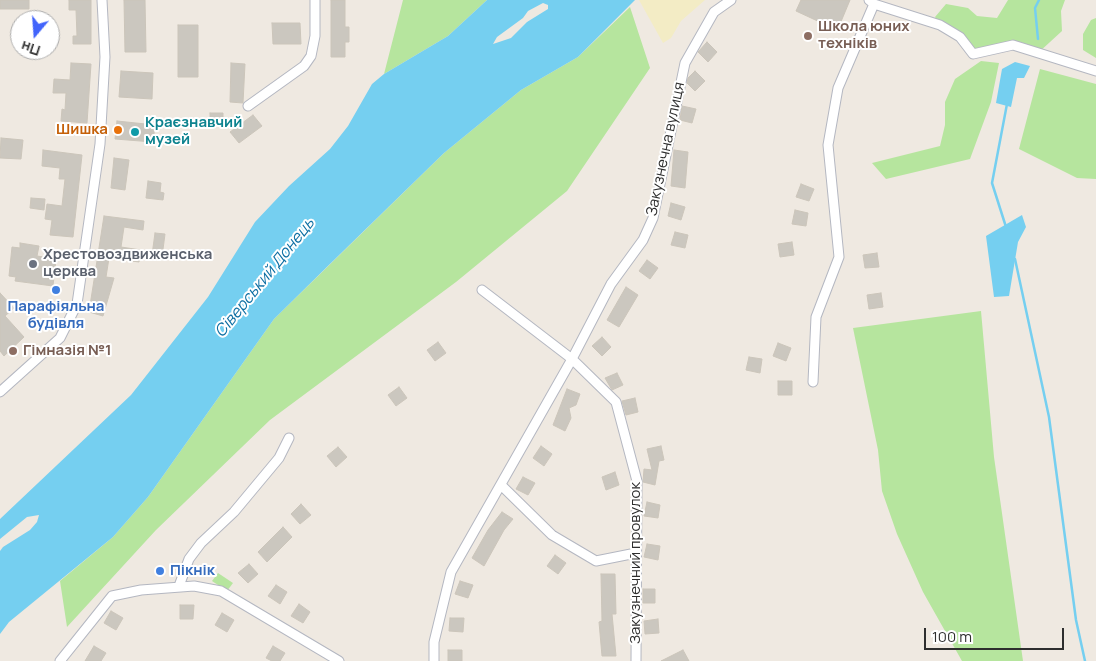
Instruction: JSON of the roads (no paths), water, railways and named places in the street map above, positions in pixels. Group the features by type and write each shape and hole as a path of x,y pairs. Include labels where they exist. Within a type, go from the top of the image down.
{"street":[{"path":"0,392 60,338 77,304 100,144 105,57 102,0"},
{"path":"248,106 304,66 311,56 315,36 315,0"},
{"name":"Закузнечна вулиця","path":"434,661 434,642 451,572 572,359 611,284 643,240 653,218 685,63 714,12 731,0"},
{"path":"813,382 816,317 839,257 828,145 838,88 872,2 940,25 960,37 973,54 1013,45 1096,71"},
{"name":"Закузнечний провулок","path":"482,290 572,359 616,402 637,481 636,661"},
{"path":"179,586 189,559 201,543 240,506 279,458 290,438"},
{"path":"500,485 552,536 596,561 636,553"},
{"path":"60,661 112,596 179,586 194,586 220,591 339,661"},
{"path":"321,661 325,652"}],"water":[{"name":"Сіверський Донець","path":"487,0 635,0 578,57 521,90 444,153 274,319 148,497 113,537 9,622 0,634 0,551 3,547 30,530 37,522 39,515 27,517 0,539 0,519 131,395 208,297 255,222 289,186 330,149 348,126 372,84 384,74 448,36","holes":["543,3 548,5 548,9 527,22 511,38 493,44 497,37 523,18 528,11"]},
{"path":"1015,62 1030,66 1024,78 1017,78 1011,107 996,103 1002,69"},
{"path":"1022,215 1026,227 1018,242 1009,296 994,297 986,236"}],"waterway":[{"path":"1038,39 1035,8 1039,0"},
{"path":"1006,227 992,183 1007,104"},
{"path":"1015,259 1049,417 1076,620 1085,661"}],"place":[{"name":"Школа юних техніків","path":"808,36"},
{"name":"Шишка","path":"118,130"},
{"name":"Краєзнавчий музей","path":"135,132"},
{"name":"Хрестовоздвиженська церква","path":"33,264"},
{"name":"Парафіяльна будівля","path":"56,290"},
{"name":"Гімназія №1","path":"13,351"},
{"name":"Пікнік","path":"160,571"}]}
